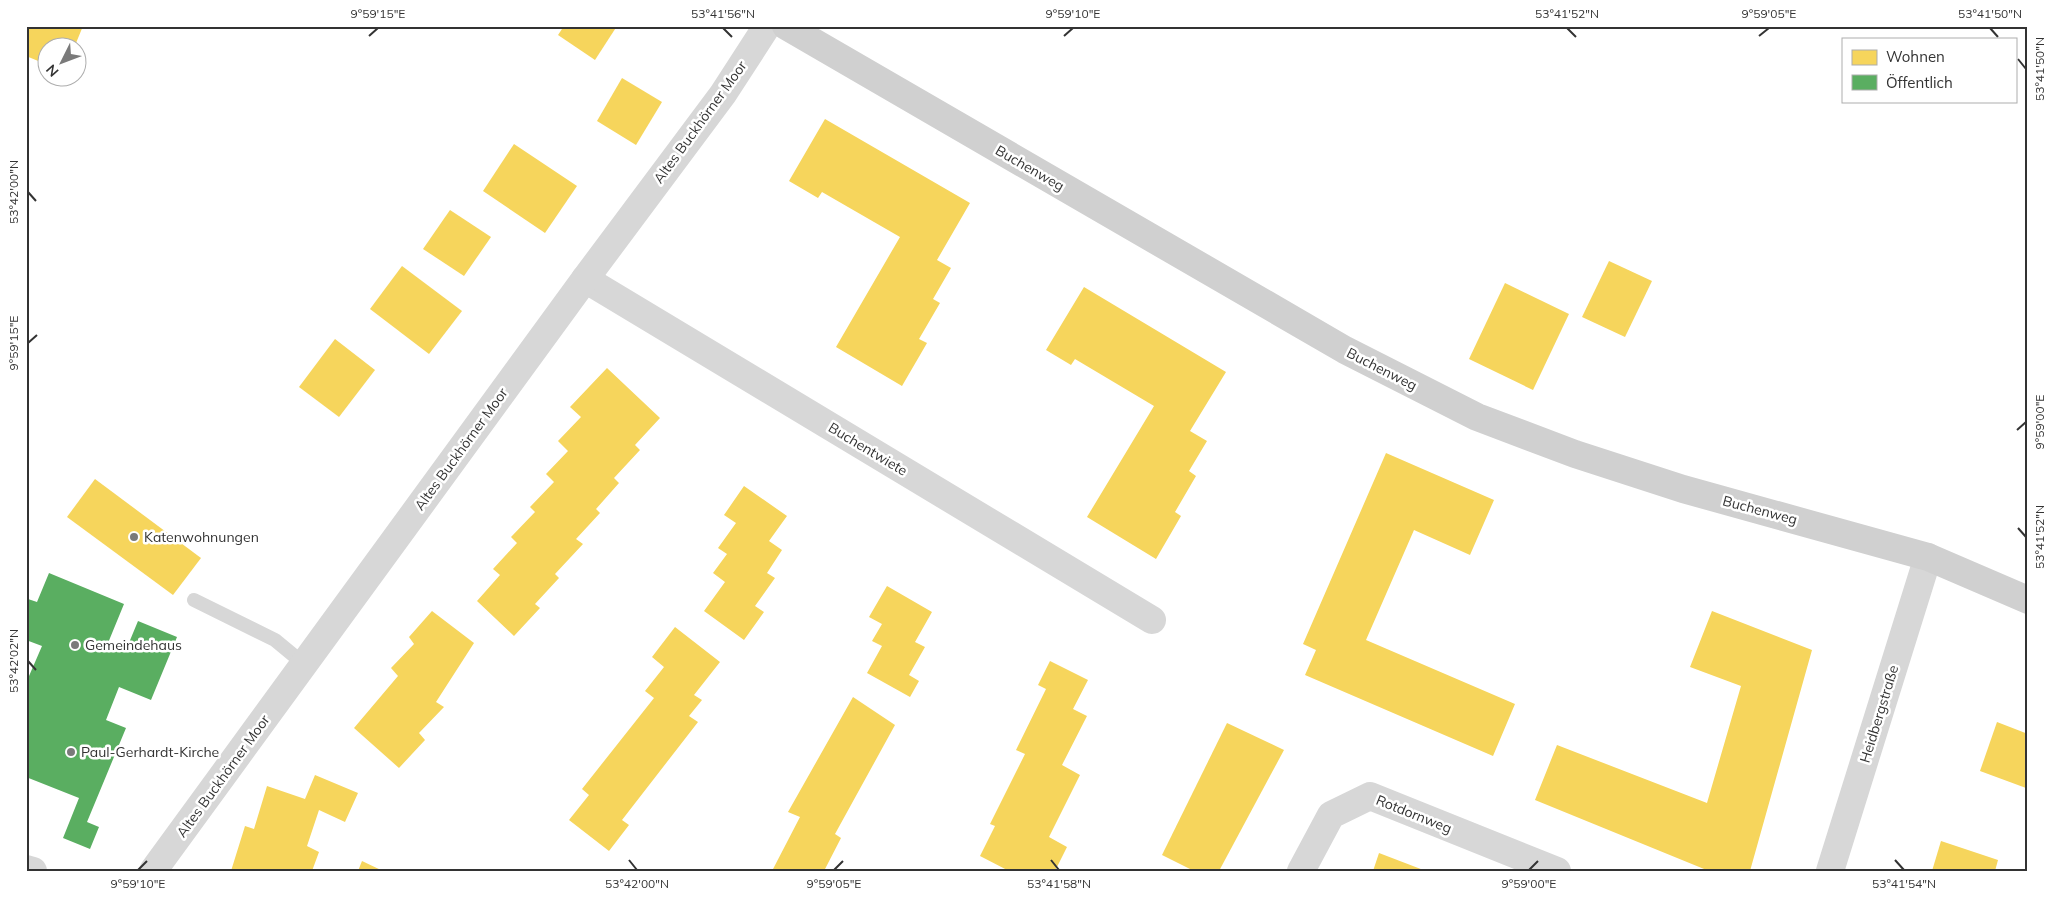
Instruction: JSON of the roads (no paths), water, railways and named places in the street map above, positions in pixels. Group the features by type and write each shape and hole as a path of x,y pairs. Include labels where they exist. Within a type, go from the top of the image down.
{"street":[{"name":"Altes Buckhörner Moor","path":"154,871 584,279 722,94 767,26"},
{"name":"Buchenweg","path":"786,26 1345,350 1476,417 1575,454 1683,489 1928,557 2028,600"},
{"name":"Buchentwiete","path":"584,279 1152,620"},
{"name":"Heidbergstraße","path":"1830,871 1928,557"},
{"name":"Rotdornweg","path":"1301,871 1331,815 1370,796 1557,871"},
{"path":"26,868 33,871"}],"lane":[{"path":"194,600 275,640 304,664"}],"place":[{"name":"Katenwohnungen","path":"134,537"},
{"name":"Gemeindehaus","path":"75,645"},
{"name":"Paul-Gerhardt-Kirche","path":"71,752"}]}
